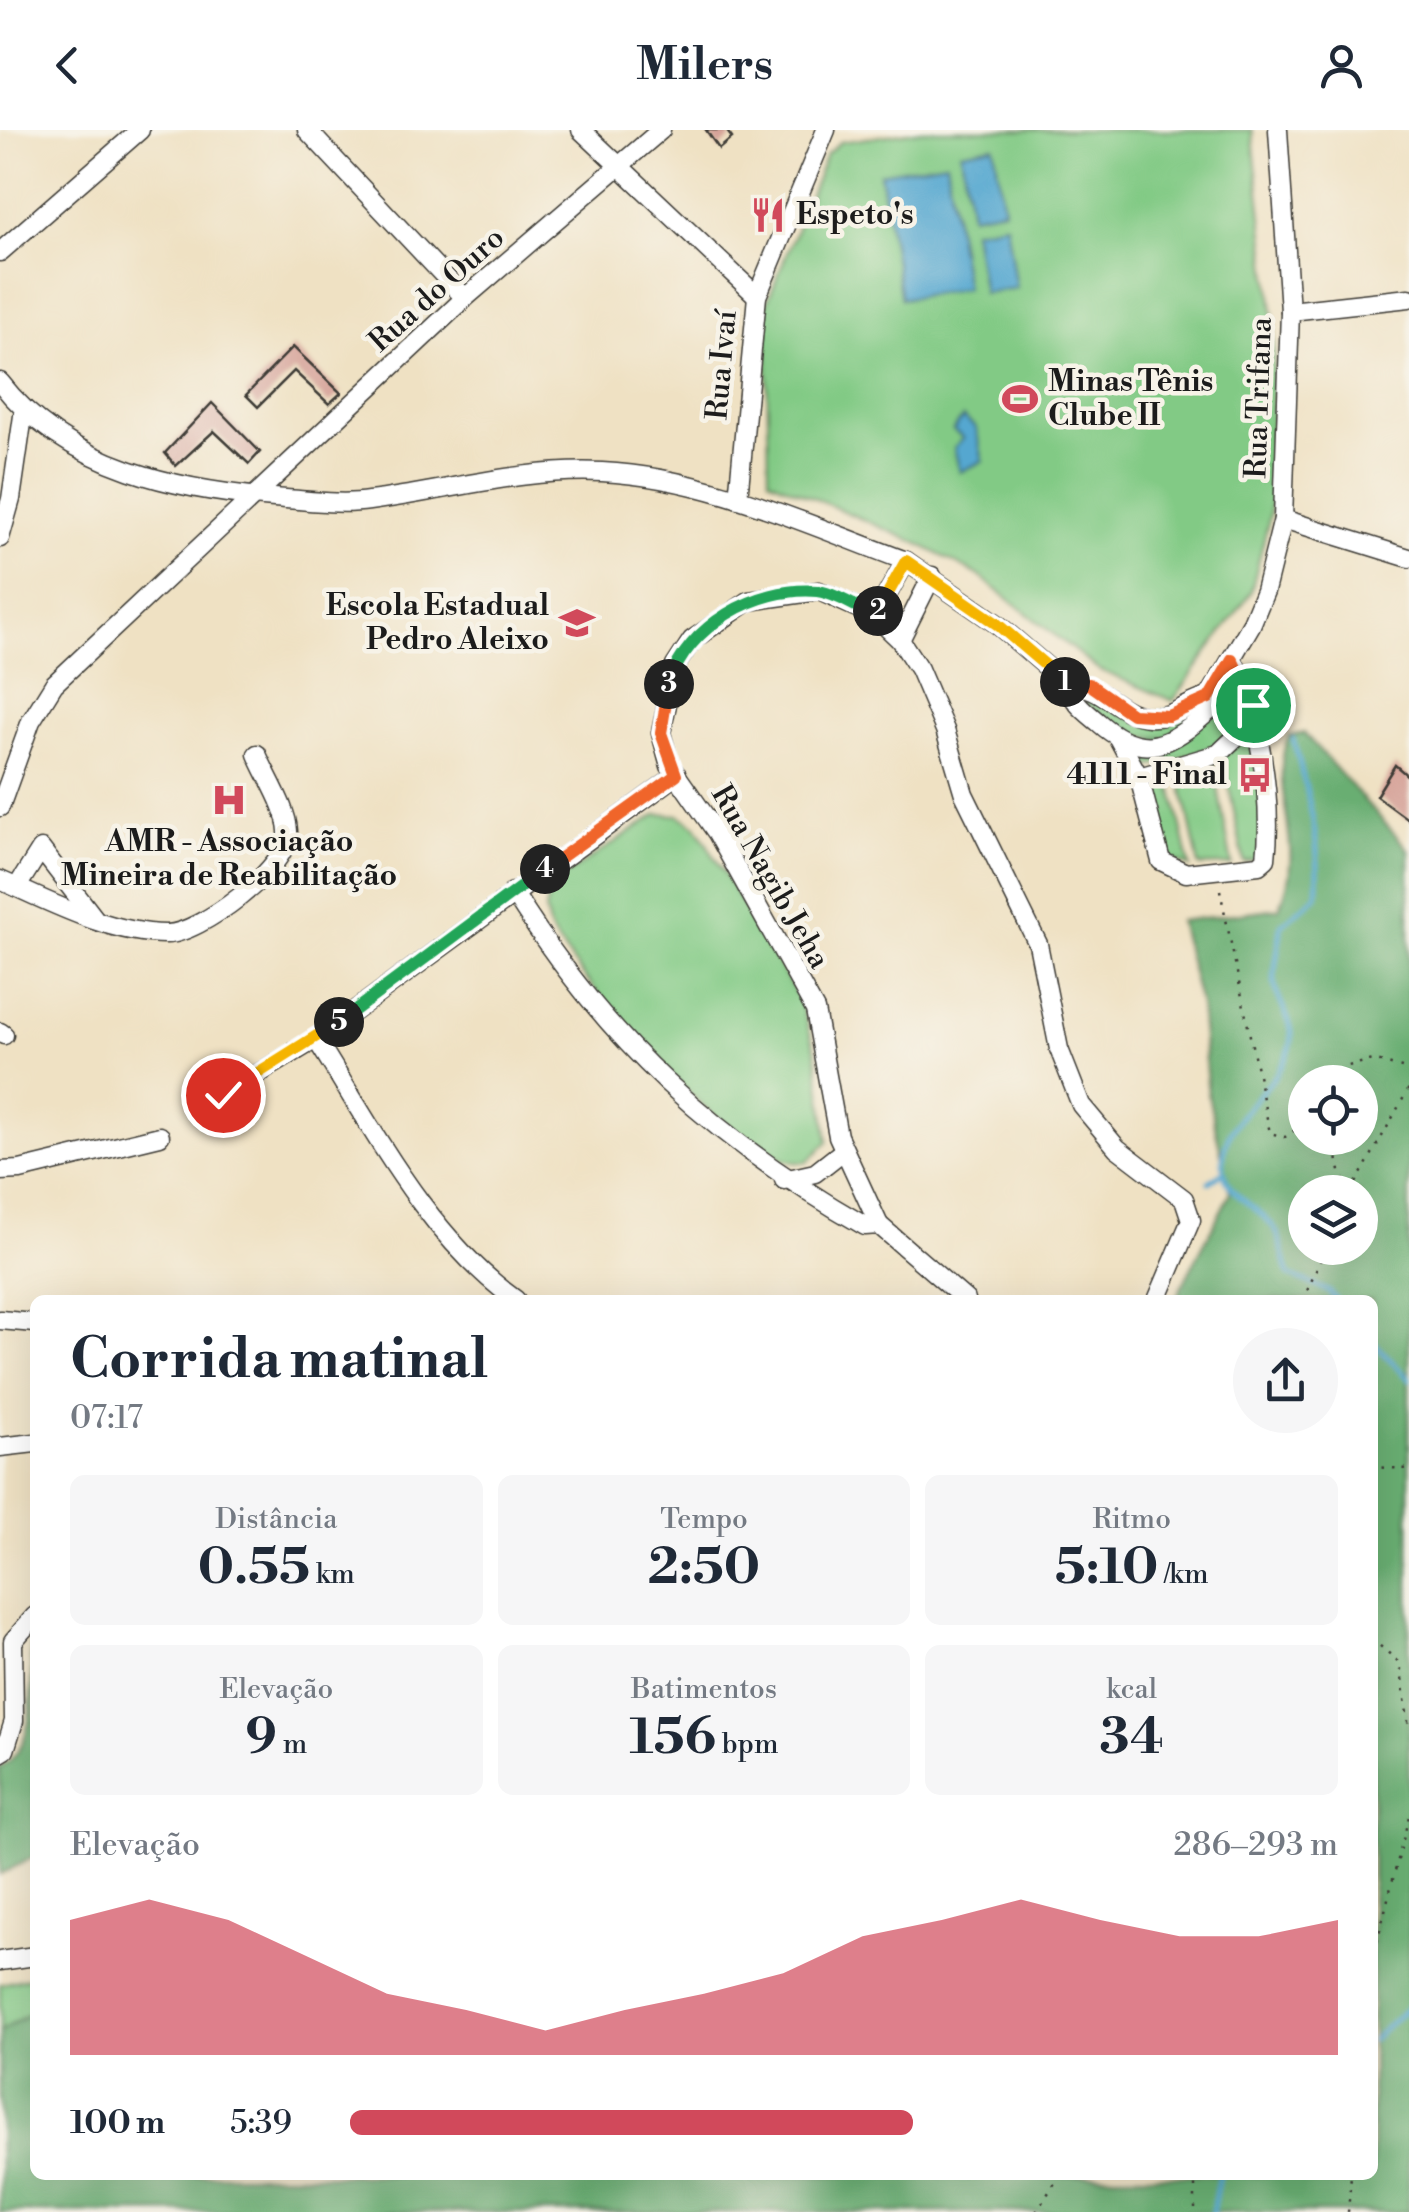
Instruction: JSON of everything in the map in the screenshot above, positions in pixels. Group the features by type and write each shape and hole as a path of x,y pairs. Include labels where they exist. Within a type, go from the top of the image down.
{"street":[{"path":"0,252 140,130"},
{"path":"307,130 465,298"},
{"path":"581,130 757,296"},
{"name":"Rua do Ouro","path":"0,807 31,721 54,684 465,298 660,130"},
{"name":"Rua Ivaí","path":"738,499 757,296 827,130"},
{"name":"Rua Trifana","path":"1118,738 1150,746 1170,742 1210,712 1209,698 1265,591 1283,519 1290,312 1278,130"},
{"path":"1290,312 1409,298"},
{"path":"0,382 24,409 87,453 130,473 256,497 365,502 546,470 660,477 738,499 906,561 932,576 1069,686 1072,700 1118,738 1139,777 1161,861 1186,874 1218,873 1259,865 1266,859 1270,825 1253,705 1232,659"},
{"path":"0,538 12,499 24,409"},
{"path":"291,465 307,500"},
{"path":"1283,519 1409,558"},
{"path":"906,561 875,616 900,640 918,668 945,730 964,794 1038,944 1059,1049 1081,1105 1117,1148 1184,1200 1191,1220 1159,1295"},
{"path":"900,640 932,576"},
{"name":"Rua Nagib Jeha","path":"875,616 818,591 749,601 692,640 675,666 661,733 676,775 717,833 815,1010 842,1151 880,1225 960,1295"},
{"path":"1069,686 1089,684 1144,717 1168,716 1209,698"},
{"path":"1139,777 1218,754 1253,721"},
{"path":"95,919 41,850 9,884 95,919 171,934 226,905 270,872 284,850 288,831 257,754"},
{"path":"223,1095 316,1038 676,775"},
{"name":"Rua Nagib Jeha","path":"514,892 547,946 622,1040 696,1112 784,1180 865,1226 880,1225"},
{"path":"316,1038 412,1191 444,1231 511,1295"},
{"path":"0,1171 20,1170 160,1136"},
{"path":"784,1180 815,1173 842,1151"},
{"path":"0,1320 30,1323"},
{"path":"0,1447 30,1444"},
{"path":"0,1753 6,1750 14,1721 13,1641 30,1622"},
{"path":"0,1961 30,1957"}],"path":[{"path":"1218,873 1270,1133 1288,1134"},
{"path":"1352,1065 1372,1060 1409,1070"},
{"path":"1361,1175 1409,1088"},
{"path":"1304,1295 1319,1265"},
{"path":"1378,1466 1409,1469"},
{"path":"1378,1644 1400,1663 1409,1663"},
{"path":"1400,1663 1409,1728"},
{"path":"1378,1938 1409,1816"},
{"path":"1036,2212 1057,2180"},
{"path":"1195,2180 1195,2212"},
{"path":"1348,2212 1351,2180"}],"green space":[{"name":"Minas Tênis Clube II","path":"923,130 1252,130 1274,320 1270,515 1251,592 1173,701 1099,670 978,575 915,542 769,479 766,305 826,155 840,142"},
{"path":"1235,688 1245,701 1245,719 1213,748 1141,769 1130,751 1215,714"},
{"path":"1088,689 1130,718 1204,703 1168,737 1130,738 1077,697"},
{"path":"1250,731 1265,825 1257,859 1244,862 1223,756"},
{"path":"1304,733 1409,850 1409,2212 0,2212 0,2032 30,2013 30,2180 1378,2180 1378,1295 1178,1295 1230,1193 1208,1095 1200,1005 1179,921 1279,908 1290,862 1282,775 1289,736"},
{"path":"1213,760 1232,865 1199,866 1179,772"},
{"path":"1169,774 1190,867 1166,858 1146,778"},
{"path":"657,814 678,815 696,826 800,1000 816,1052 828,1142 807,1162 778,1158 706,1108 629,1030 550,930 545,910 551,885"},
{"path":"30,1713 30,1859 0,1875 0,1768 13,1758"},
{"path":"30,1977 30,2013 0,2032 0,1984"}],"water":[{"path":"994,146 1004,209 971,215 961,152"},
{"path":"946,162 966,288 901,299 880,173"},
{"path":"1006,224 1016,288 983,293 973,230"},
{"path":"963,417 976,428 983,461 960,472 954,448 963,438 953,430"}],"building":[{"path":"706,130 726,130 732,138 719,149"},
{"path":"293,347 341,393 329,404 294,371 258,407 246,395"},
{"path":"212,403 260,452 249,464 214,431 176,466 165,453"},
{"path":"1395,765 1409,777 1409,820 1376,796"}],"waterway":[{"path":"1293,739 1315,836 1317,896 1281,925 1274,979 1291,1029 1291,1044 1274,1077 1237,1122 1223,1156 1228,1184 1276,1231 1289,1275 1332,1295"},
{"path":"1209,1182 1223,1172"},
{"path":"1378,1347 1409,1379"},
{"path":"1378,2034 1409,2006"},
{"path":"1212,2212 1218,2180"}],"place":[{"name":"Espeto's","path":"768,215"},
{"name":"Minas Tênis Clube II","path":"1020,399"},
{"name":"Escola Estadual Pedro Aleixo","path":"577,623"},
{"name":"4111 - Final","path":"1255,775"},
{"name":"AMR - Associação Mineira de Reabilitação","path":"229,800"}],"route":[{"path":"223,1095 316,1038 676,775 661,733 666,694 675,666 692,640 749,601 818,591 875,616 906,561 997,624 1069,686 1089,684 1132,714 1168,716 1198,699 1209,698 1232,659 1253,705"}]}
